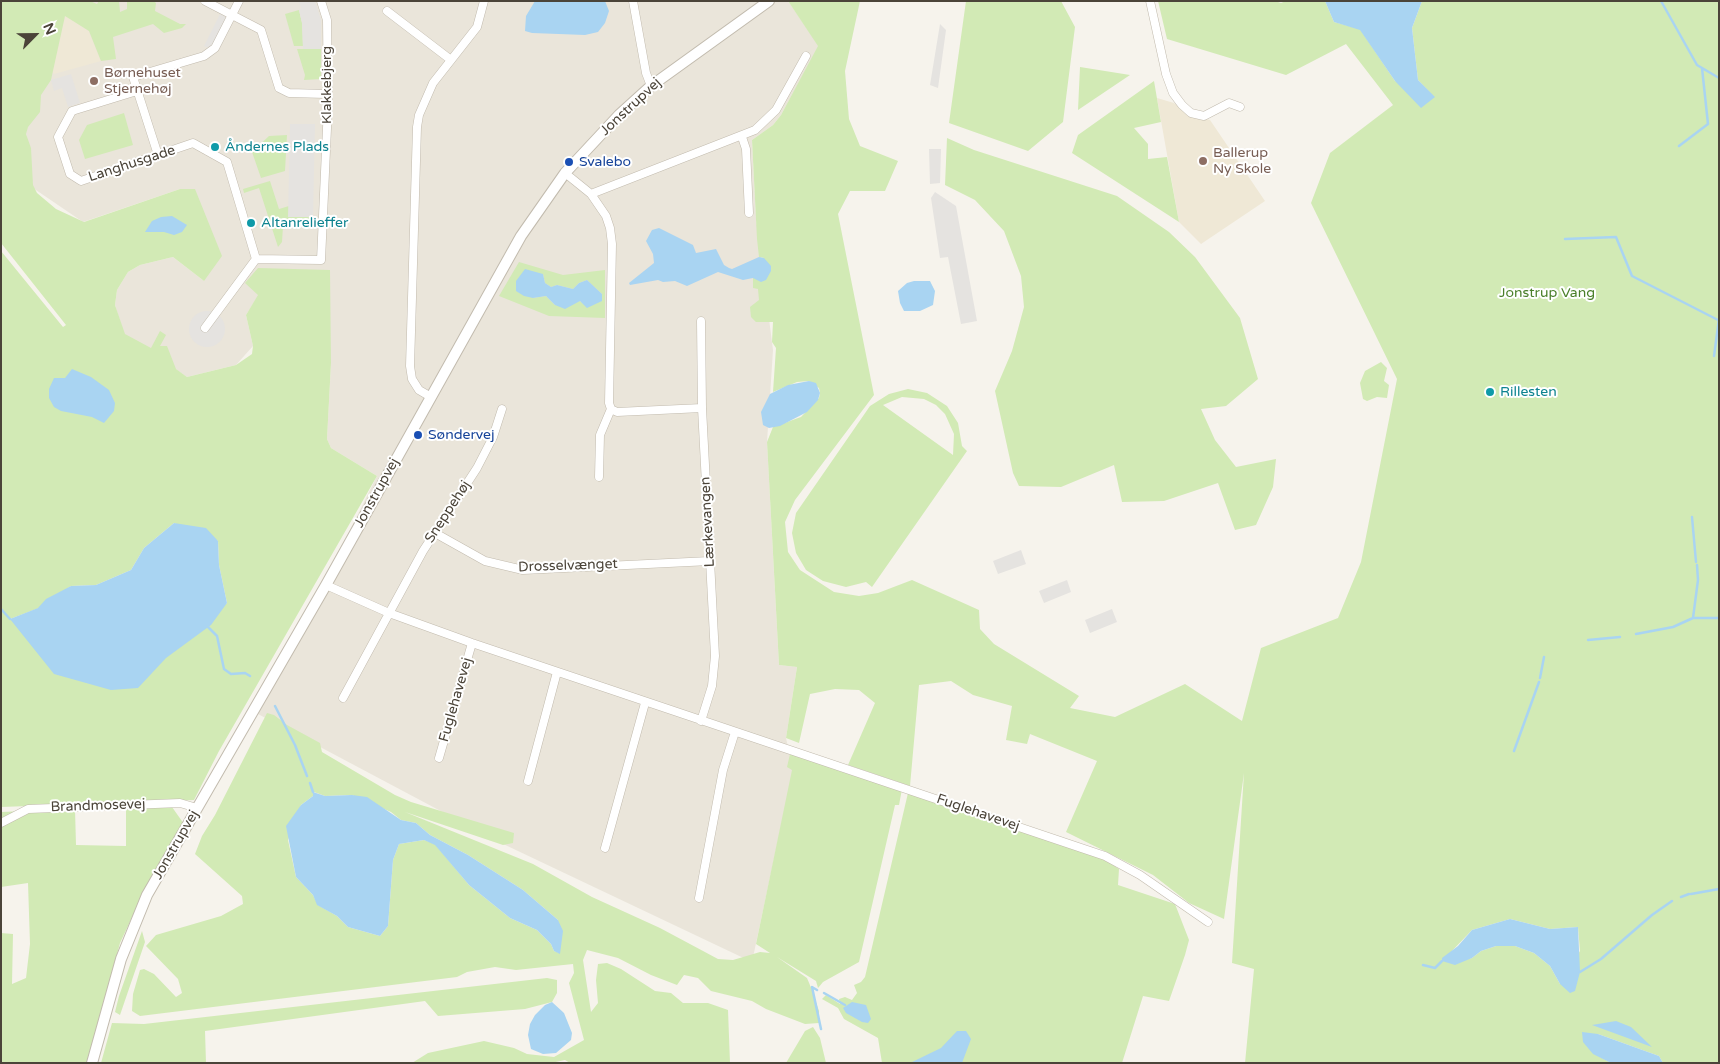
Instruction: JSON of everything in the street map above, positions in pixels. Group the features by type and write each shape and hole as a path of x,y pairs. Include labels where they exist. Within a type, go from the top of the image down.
{"street":[{"path":"205,1 261,30 279,88 289,93 326,94"},
{"path":"158,154 133,77 204,56 215,48 239,1"},
{"name":"Klakkebjerg","path":"256,259 321,260 328,106 326,94 327,20 321,1"},
{"path":"431,397 419,390 412,379 410,366 417,127 419,115 433,83 477,27 484,1"},
{"path":"633,1 646,73 651,86"},
{"name":"Jonstrupvej","path":"92,1063 121,960 147,895 326,586 521,236 566,172 619,115 651,86 770,1"},
{"path":"1150,1 1166,74 1173,93 1182,105 1191,113 1204,116 1229,103 1240,107"},
{"path":"387,11 451,60"},
{"path":"591,194 742,137 755,130 776,110 806,56"},
{"name":"Langhusgade","path":"137,91 72,111 58,137 70,174 81,180 193,143 227,162 256,259"},
{"path":"742,137 746,149 749,212"},
{"path":"566,172 591,194 606,216 612,244 609,403 611,409 600,435 600,477"},
{"path":"205,328 256,259"},
{"name":"Lærkevangen","path":"700,321 714,672 700,721"},
{"path":"611,409 617,412 702,408"},
{"name":"Sneppehøj","path":"389,613 435,533 477,468 493,437 502,409"},
{"name":"Drosselvænget","path":"435,533 485,561 523,570 710,561"},
{"name":"Fuglehavevej","path":"326,586 389,613 645,703 1105,856 1148,880 1208,922"},
{"path":"343,698 389,613"},
{"name":"Fuglehavevej","path":"439,758 472,643"},
{"path":"528,781 557,672"},
{"path":"605,848 645,703"},
{"path":"699,898 723,770 735,732"},
{"name":"Brandmosevej","path":"1,823 28,809 180,803 197,808"}],"shaded area":[{"path":"1,1 788,1 819,46 781,115 773,125 752,140 756,218 773,350 767,442 779,665 797,667 786,738 793,770 752,962 499,842 258,714 377,476 331,448 327,439 331,363 259,295 246,315 253,346 236,365 187,377 124,334 115,305 117,290 128,272 140,265 173,257 204,281 180,189 83,222 33,188 26,134"},
{"path":"299,1 315,1 321,20 321,49 303,49"},
{"path":"220,14 226,17 211,49 204,46"},
{"path":"65,15 89,31 101,61 54,74 52,72"},
{"path":"940,24 946,30 938,88 930,85"},
{"path":"71,74 80,103 68,107 62,88 54,91 51,80"},
{"name":"Ballerup Ny Skole","path":"1157,98 1174,103 1191,115 1210,120 1265,201 1201,244 1179,222"},
{"path":"290,124 315,124 313,217 288,217"},
{"path":"929,149 941,149 940,183 930,184"},
{"path":"935,192 956,206 977,321 961,324 948,257 940,258 931,198"},
{"path":"207,311 214,312 220,316 224,322 224,336 220,342 214,346 207,347 200,346 194,342 190,336 189,329 190,322 194,316 200,312"},
{"path":"1021,550 1026,564 998,574 993,561"},
{"path":"1067,580 1071,592 1044,603 1039,591"},
{"path":"1112,609 1117,622 1090,633 1085,620"}],"green space":[{"path":"1,1 90,1 97,4 99,1 119,1 120,12 127,9 127,1 153,1 156,3 155,11 180,24 186,24 182,28 164,33 153,24 113,37 116,59 101,61 89,31 65,16 51,80 41,95 40,112 28,127 26,134 31,148 33,185 37,193 56,209 84,222 180,189 195,189 222,256 204,281 173,257 140,265 128,272 117,290 115,305 125,334 151,348 160,331 166,335 160,346 167,346 176,369 187,377 236,365 252,354 253,346 246,315 258,295 245,283 258,268 330,270 331,363 327,439 331,448 377,476 219,751 194,800 1,807 1,251 63,327 66,325 1,243","holes":["174,523 218,541 219,565 227,603 159,656 10,619 39,608 71,586 96,585 131,570 144,548"]},
{"name":"Jonstrup Vang","path":"788,1 860,1 845,71 849,119 860,146 898,161 885,191 850,191 838,214 874,395 795,500 785,522 788,552 800,570 834,592 859,596 878,593 912,580 979,610 980,629 994,644 1079,696 1070,708 1115,717 1185,684 1242,721 1261,648 1338,618 1361,562 1397,379 1311,203 1330,153 1393,105 1346,44 1286,75 1167,39 1158,1 1275,1 1281,3 1286,1 1325,1 1334,22 1360,29 1395,81 1434,97 1418,80 1412,28 1422,1 1719,1 1719,1063 1663,1063 1659,1056 1598,1034 1593,1053 1611,1063 1245,1063 1254,969 1232,963 1244,773 1224,919 1189,903 1153,875 1066,832 1097,761 1030,734 1027,744 1006,740 1012,706 973,695 951,681 919,685 910,786 848,765 875,703 859,690 835,689 810,694 799,743 786,738 797,667 779,665 767,442 773,427 801,417 819,398 820,393 819,388 809,381 797,382 773,392 776,348 772,342 773,322 756,322 751,317 750,307 759,300 758,289 753,288 753,278 764,258 759,257 757,239 752,140 773,125 781,115 818,46","holes":["1510,919 1550,929 1578,927 1580,951 1560,984 1550,966 1534,953 1515,946 1496,946 1481,951 1472,958 1461,961 1449,954 1472,930"]},
{"path":"966,1 1061,1 1075,27 1063,122 1028,151 949,123"},
{"path":"299,10 302,23 303,46 294,46 285,14"},
{"path":"297,49 321,49 321,79 304,80 305,75"},
{"path":"1080,67 1130,75 1078,110"},
{"path":"1154,81 1161,122 1134,128 1148,144 1148,159 1167,157 1179,222 1072,153 1078,135"},
{"path":"124,113 133,145 85,159 79,140 87,125"},
{"path":"287,135 285,171 261,178 252,152 269,136"},
{"path":"947,138 974,150 1117,196 1169,232 1195,257 1240,318 1258,379 1226,406 1201,409 1215,440 1236,467 1276,459 1273,487 1256,525 1235,530 1218,483 1164,501 1122,502 1114,465 1061,487 1019,486 1013,473 995,391 1012,351 1024,307 1021,276 1004,231 975,200 945,185"},
{"path":"270,181 279,209 289,206 289,217 313,217 313,226 283,226 282,242 278,247 259,188 244,193 243,189"},
{"path":"519,262 563,275 605,270 605,318 549,316 499,296","holes":["543,274 545,283 551,287 557,285 573,289 579,283 587,280 602,294 602,300 587,307 580,301 555,305 546,296 533,298"]},
{"path":"1381,362 1387,368 1384,381 1389,385 1387,398 1377,397 1367,401 1363,399 1360,383 1365,371"},
{"path":"908,389 927,393 947,406 958,423 962,446 967,451 872,587 866,582 846,587 823,581 806,570 796,553 792,533 796,513 870,406 889,394","holes":["902,397 924,399 936,405 945,414 954,434 953,455 883,405"]},
{"path":"267,713 274,715 287,725 320,743 322,752 395,795 411,802 514,833 513,843 503,845 405,812 533,864 592,897 660,928 718,959 733,960 760,952 770,953 756,944 792,770 787,767 790,754 902,789 899,805 895,805 859,962 823,982 818,988 816,981 777,957 807,978 819,1011 819,1023 805,1024 766,1009 752,1001 711,991 698,978 684,975 677,985 651,975 618,958 587,950 583,960 591,1012 598,1003 596,980 598,964 607,963 621,969 655,991 671,993 683,1003 708,1003 728,1010 730,1063 570,1063 565,1060 551,1063 412,1063 428,1053 484,1041 514,1048 527,1054 554,1057 584,1040 569,983 574,973 573,964 516,970 495,967 467,972 457,977 140,1016 132,1011 133,994 140,970 144,969 154,974 176,997 182,993 178,979 146,946 156,935 221,916 243,904 242,896 195,854 202,836 215,815","holes":["314,792 325,796 352,795 391,812 401,820 416,823 430,835 468,855 523,890 558,920 560,953 554,951 551,944 537,930 510,918 469,885 435,844 424,840 399,844 393,860 388,926 380,936 348,927 337,916 318,905 313,895 296,877 288,840 301,805 313,796"]},
{"path":"908,793 1104,859 1119,869 1118,885 1175,904 1189,940 1185,955 1169,1001 1143,996 1122,1063 882,1063 878,1038 844,1019 838,1008 822,999 826,995 840,1004 839,999 845,997 852,1000 857,993 854,985 861,982 865,977"},
{"path":"126,807 172,807 184,824 148,883 120,943 88,1063 1,1063 1,933 13,934 12,984 26,978 30,944 28,883 1,887 1,812 75,809 76,845 126,846"},
{"path":"142,931 145,942 120,1015 115,1012 119,996"},
{"path":"547,978 557,980 557,993 552,1002 525,1009 438,1016 425,1001 205,1031 206,1063 101,1063 112,1023 144,1024"},
{"path":"813,1027 820,1038 826,1063 786,1063 805,1031"}],"water":[{"path":"535,1 605,1 609,11 605,23 598,32 585,35 532,33 525,31 526,16"},
{"path":"1325,1 1422,1 1412,28 1418,80 1435,97 1421,108 1395,81 1360,30 1334,22"},
{"path":"172,216 187,225 182,232 174,235 164,232 145,232 152,221 161,217"},
{"path":"659,228 693,245 696,253 716,249 724,265 729,268 732,269 759,257 764,258 771,266 771,271 766,280 761,282 753,278 743,280 718,272 687,286 675,281 663,282 658,280 630,285 629,283 654,263 653,254 646,241 652,230"},
{"path":"525,269 543,274 545,283 551,287 557,285 573,289 579,283 587,280 602,294 602,301 587,308 580,301 565,309 555,305 546,296 533,298 524,296 516,291 516,281"},
{"path":"930,281 935,291 933,305 920,311 904,311 900,303 898,291 907,283"},
{"path":"72,369 91,377 109,390 115,403 114,411 104,423 92,417 61,411 54,407 49,398 49,389 54,378 65,378"},
{"path":"809,381 816,383 820,393 818,400 807,412 780,426 769,428 763,425 761,412 770,394 788,385"},
{"path":"174,523 206,528 218,541 219,565 227,603 211,625 166,658 138,688 111,690 54,674 10,619 38,608 46,599 71,586 96,585 131,570 144,548"},
{"path":"313,792 325,796 352,795 367,797 401,820 416,823 430,835 468,855 523,890 558,920 563,931 560,954 554,951 551,944 537,930 510,918 469,885 435,845 424,840 399,844 393,860 388,926 380,936 348,927 337,916 317,905 313,895 296,877 286,826 301,805 313,796"},
{"path":"1510,919 1550,929 1578,927 1580,972 1575,991 1570,993 1560,984 1550,966 1534,953 1515,946 1496,946 1481,951 1472,958 1455,965 1442,961 1442,958 1458,946 1472,930"},
{"path":"552,1002 564,1013 572,1033 571,1040 556,1053 543,1054 531,1049 528,1035 530,1024 535,1015 545,1005"},
{"path":"852,1002 866,1005 871,1019 868,1023 862,1022 846,1013 843,1008"},
{"path":"1616,1021 1631,1027 1652,1047 1592,1025"},
{"path":"957,1031 966,1031 971,1039 962,1063 910,1063 941,1048"},
{"path":"1582,1032 1598,1034 1659,1056 1663,1063 1611,1063 1593,1054 1583,1042"}],"waterway":[{"path":"1661,1 1697,65 1719,78"},
{"path":"1679,146 1708,124 1702,68"},
{"path":"1565,239 1616,237 1632,276 1718,320"},
{"path":"1714,356 1719,319"},
{"path":"1692,517 1696,562"},
{"path":"1636,634 1673,627 1693,618 1698,580 1697,565"},
{"path":"1,609 10,619"},
{"path":"1693,618 1719,618"},
{"path":"208,627 217,636 224,669 231,674 245,673 250,676"},
{"path":"1588,640 1620,637"},
{"path":"1540,678 1544,657"},
{"path":"1514,751 1539,682"},
{"path":"275,706 295,745 307,776"},
{"path":"310,783 313,792"},
{"path":"1691,894 1719,889"},
{"path":"1681,897 1689,894"},
{"path":"1580,972 1601,959 1652,915 1672,901"},
{"path":"1423,965 1435,968 1442,961"},
{"path":"817,990 812,987 821,1029"},
{"path":"824,993 845,1005"}],"place":[{"name":"Børnehuset Stjernehøj","path":"94,81"},
{"name":"Åndernes Plads","path":"215,147"},
{"name":"Ballerup Ny Skole","path":"1203,161"},
{"name":"Svalebo","path":"569,162"},
{"name":"Altanrelieffer","path":"251,223"},
{"name":"Rillesten","path":"1490,392"},
{"name":"Søndervej","path":"418,435"}]}
